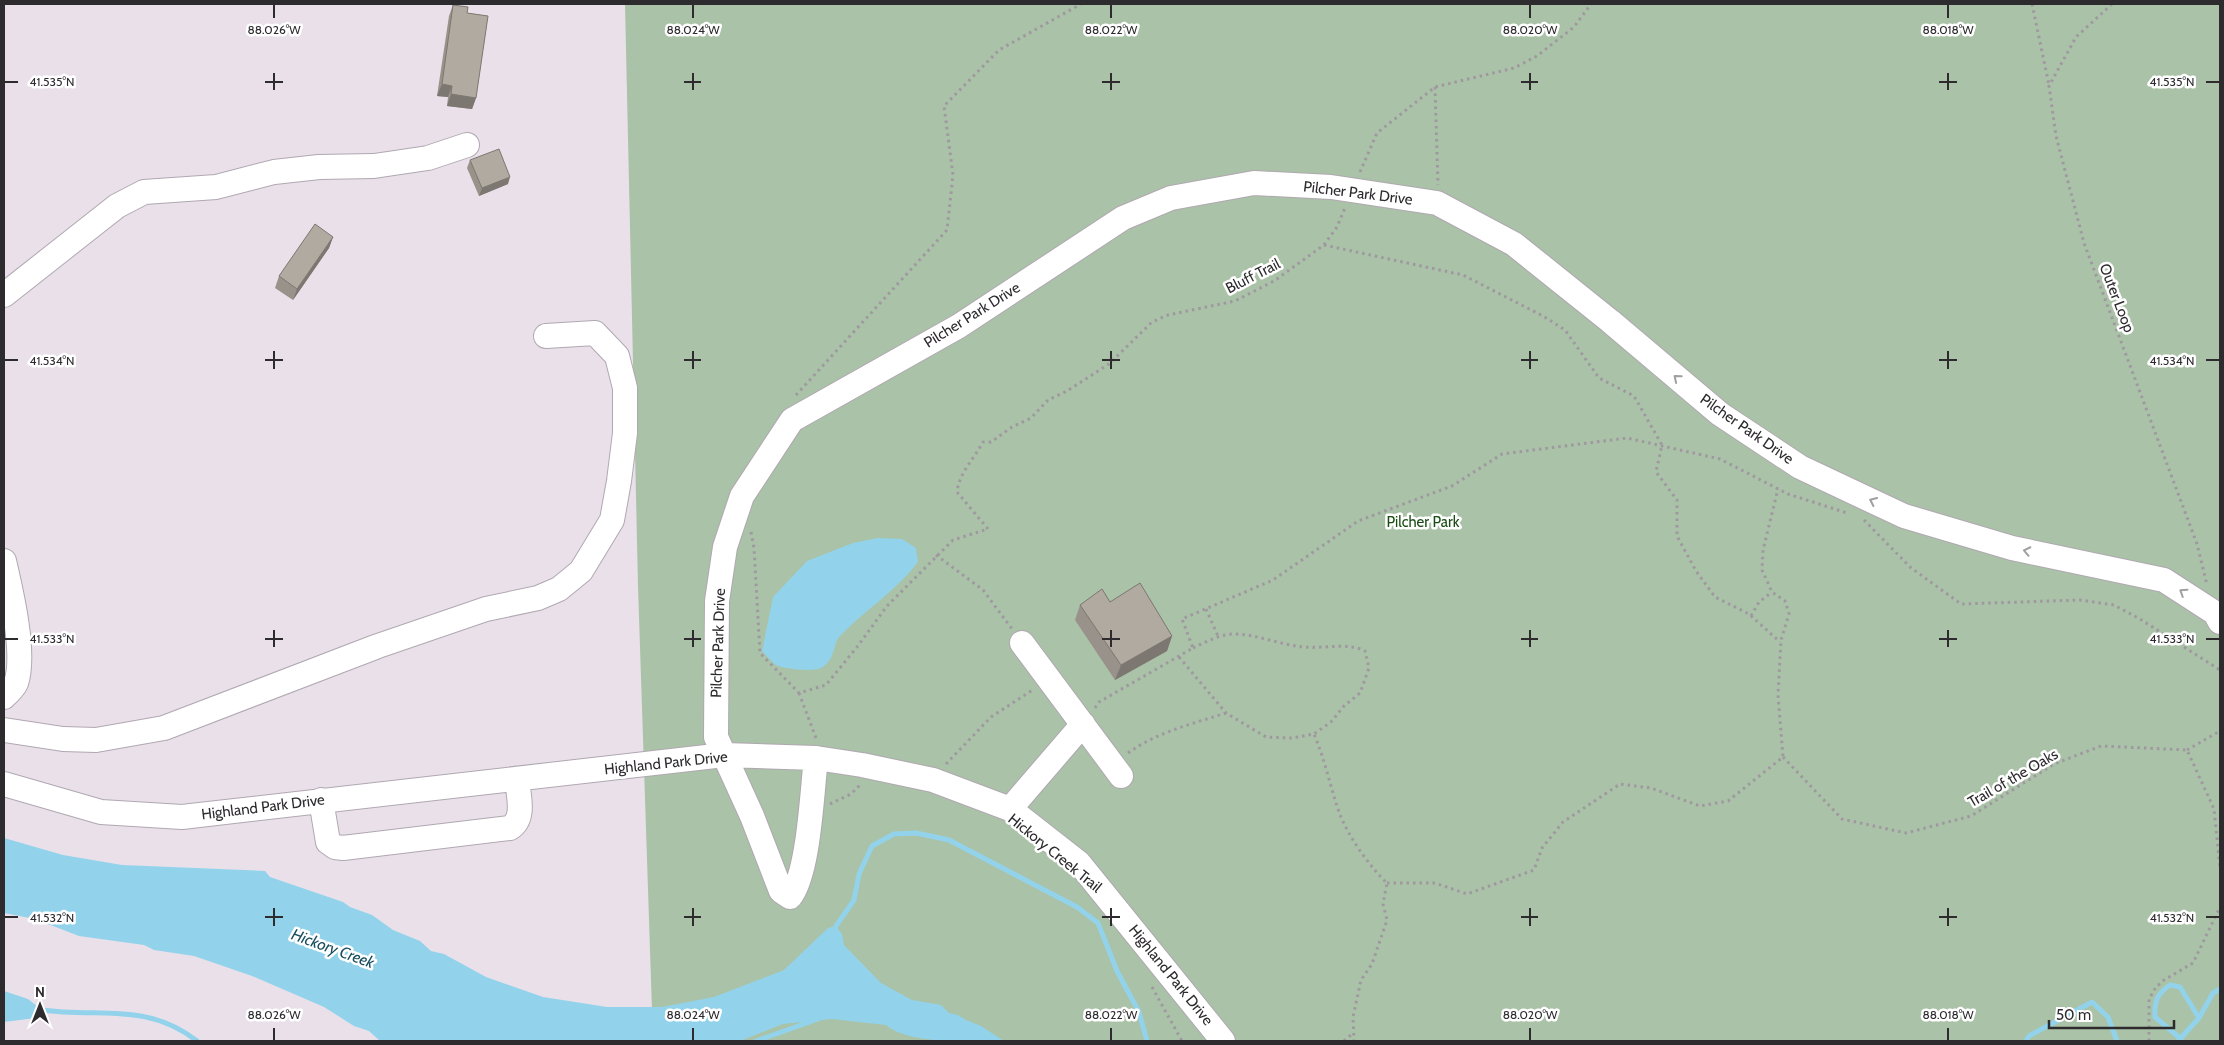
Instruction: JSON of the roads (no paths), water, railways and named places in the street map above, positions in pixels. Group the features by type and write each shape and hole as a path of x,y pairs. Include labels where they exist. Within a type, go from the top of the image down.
{"street":[{"path":"4,295 117,206 144,192 216,187 274,172 300,169 374,166 428,158 467,146"},
{"name":"Pilcher Park Drive","path":"816,748 802,865 796,889 790,896 781,891 752,816 716,737 717,610 725,547 742,496 792,420 959,326 1123,218 1171,198 1254,183 1331,187 1437,203 1514,244 1720,414 1800,467 1904,516 2012,548 2164,580 2218,618"},
{"path":"4,730 63,739 96,740 164,728 378,646 486,609 538,598 559,589 581,571 612,520 625,433 625,388 617,356 595,334 546,336"},
{"path":"4,561 12,594 19,646 16,684 4,698"},
{"path":"1022,643 1121,776"},
{"path":"1010,808 1083,724"},
{"name":"Highland Park Drive","path":"4,784 101,812 182,817 724,755 816,748 874,767 933,780 1010,808 1079,863 1223,1041"},
{"path":"321,800 328,842 335,847 343,848 510,828 520,816 517,779"}],"water":[{"path":"878,538 902,539 916,548 918,562 900,582 840,636 826,665 817,669 806,670 782,667 774,663 762,651 773,597 807,561 853,543"},
{"path":"4,838 63,855 122,865 265,871 270,877 343,902 350,907 372,915 393,930 420,941 431,951 444,954 486,977 543,997 607,1007 662,1007 714,997 784,970 828,928 836,926 842,934 844,945 881,983 912,1000 941,1005 949,1013 958,1015 981,1026 1004,1041 925,1039 896,1031 886,1025 832,1019 783,1024 740,1041 380,1041 369,1031 354,1026 324,1007 252,976 194,956 154,950 144,945 79,936 35,919 4,913"},
{"path":"4,991 28,999 42,1010 36,1018 4,1022"}],"waterway":[{"path":"836,926 854,900 859,874 872,846 894,834 916,833 949,840 1077,907 1098,923 1117,971 1139,1012 1147,1041"},
{"path":"2181,1039 2155,1017 2157,998 2162,992 2170,985 2180,987 2199,1018"},
{"path":"2178,1041 2199,1018 2213,993 2220,989"},
{"path":"2026,1041 2029,1036 2092,1002 2108,1017 2117,1041"},
{"path":"42,1010 141,1016 160,1021 178,1029 197,1041"},
{"name":"Hickory Creek","path":"756,1041 818,1019"}],"park label":[{"name":"Pilcher Park","path":"1423,522"}]}
